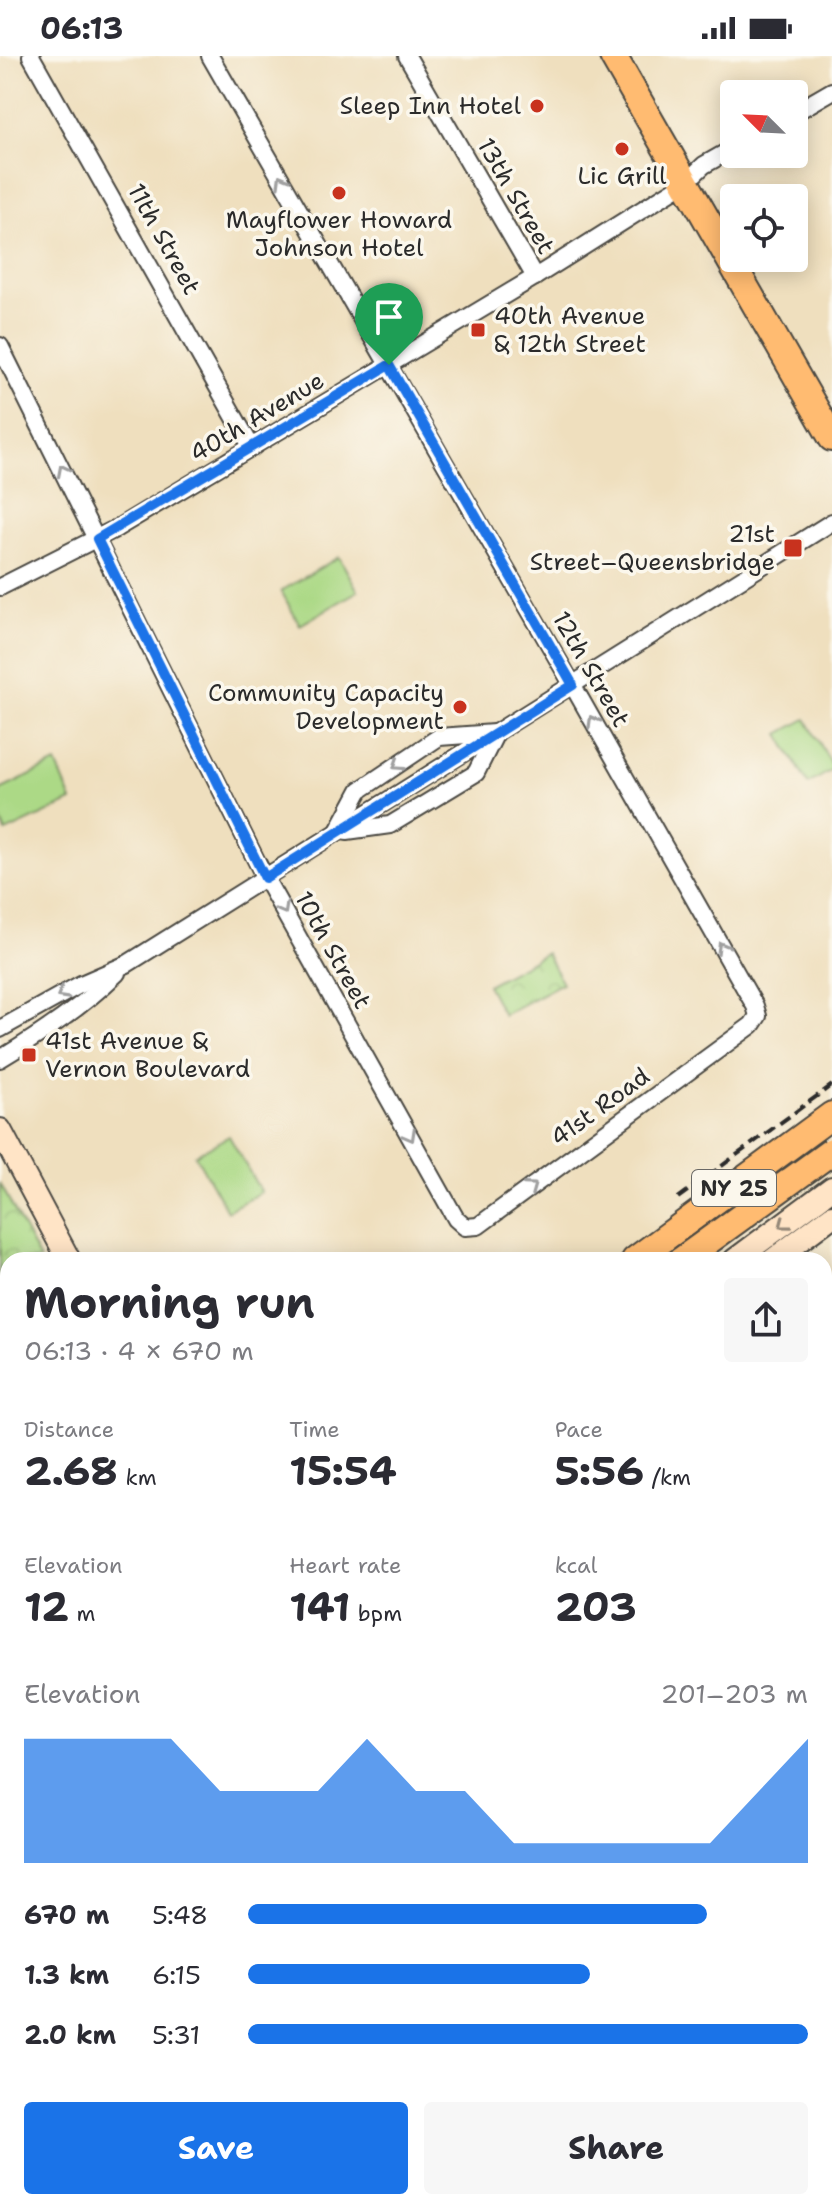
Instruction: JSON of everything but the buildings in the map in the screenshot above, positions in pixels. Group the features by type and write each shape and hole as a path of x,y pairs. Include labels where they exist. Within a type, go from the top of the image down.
{"main road":[{"path":"613,56 832,438"},
{"name":"NY 25","path":"646,1252 832,1115"},
{"path":"661,1252 832,1126"},
{"path":"0,1130 65,1252"},
{"path":"693,1252 832,1151"},
{"path":"712,1252 717,1237 730,1220 832,1151"},
{"name":"NY 25","path":"700,1252 832,1151"},
{"path":"746,1252 832,1188"},
{"path":"784,1252 832,1216"}],"street":[{"name":"11th Street","path":"31,56 252,448"},
{"name":"12th Street","path":"210,56 573,685 758,1016"},
{"name":"13th Street","path":"407,56 535,277"},
{"path":"808,105 832,91"},
{"name":"40th Avenue","path":"0,587 97,539 252,448 535,277 686,182 704,165 720,156"},
{"name":"10th Street","path":"0,346 265,878 456,1219 465,1227"},
{"path":"0,1029 81,984 127,964 832,522"},
{"path":"337,833 390,825 476,773 496,733"},
{"path":"337,833 360,790 439,737 496,733"},
{"path":"0,1059 91,998 127,964"},
{"name":"41st Road","path":"465,1227 478,1226 750,1027 758,1016"}],"green space":[{"path":"339,557 358,591 300,625 281,591"},
{"path":"806,719 832,765 832,770 808,784 779,734"},
{"path":"56,763 72,801 6,832 0,819 0,790"},
{"path":"546,953 562,983 503,1015 487,985"},
{"path":"229,1136 261,1192 227,1211 195,1155"},
{"path":"0,1183 36,1252 0,1252"}],"railway":[{"path":"678,1198 832,1085"}],"place":[{"name":"Sleep Inn Hotel","path":"537,106"},
{"name":"Lic Grill","path":"622,149"},
{"name":"Mayflower Howard Johnson Hotel","path":"339,193"},
{"name":"40th Avenue & 12th Street","path":"478,330"},
{"name":"21st Street–Queensbridge","path":"793,548"},
{"name":"Community Capacity Development","path":"460,707"},
{"name":"41st Avenue & Vernon Boulevard","path":"29,1055"}],"route":[{"path":"389,365 573,685 265,878 97,539 389,365"}]}
